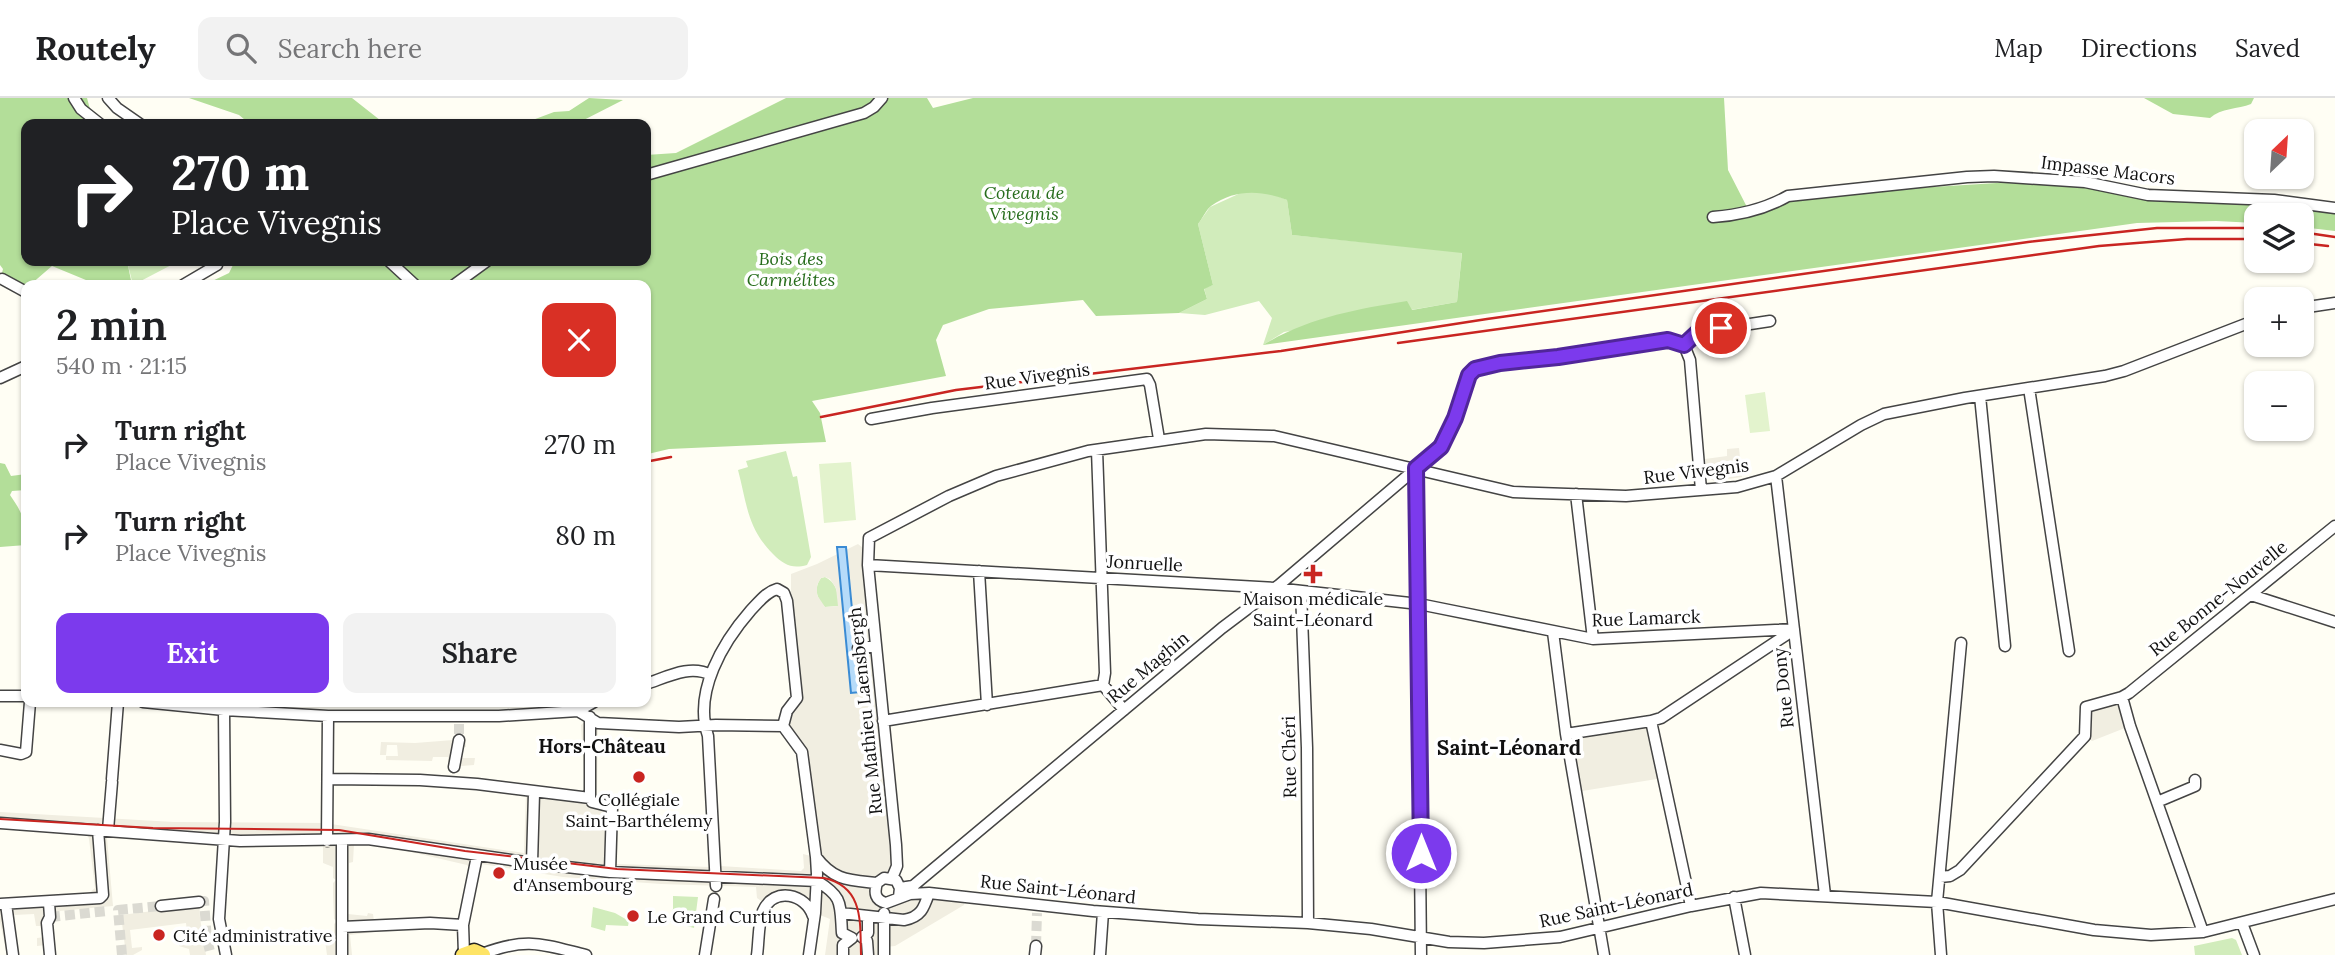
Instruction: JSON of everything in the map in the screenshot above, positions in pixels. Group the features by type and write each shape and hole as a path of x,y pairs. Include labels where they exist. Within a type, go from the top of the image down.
{"main road":[{"path":"463,955 474,951 483,955"}],"street":[{"path":"74,98 81,109 94,119"},
{"path":"108,98 133,119"},
{"path":"651,173 864,113 882,98"},
{"name":"Impasse Macors","path":"1713,217 1737,215 1773,204 1788,196 1980,176 2085,182 2148,195 2274,200 2335,208"},
{"path":"192,280 215,266"},
{"path":"394,266 410,280"},
{"path":"461,280 481,266"},
{"path":"2,279 21,289"},
{"path":"2314,306 2335,303"},
{"path":"1701,490 1690,360 1684,345 1698,332 1770,321"},
{"name":"Rue Vivegnis","path":"869,538 991,477 1097,450 1206,433 1273,436 1513,492 1626,496 1737,487 1776,477 1884,414 2124,371 2244,325"},
{"name":"Rue Maghin","path":"900,892 913,886 1441,447 1455,418 1469,375 1475,369 1500,363 1668,340 1684,345"},
{"path":"0,378 21,368"},
{"name":"Rue Vivegnis","path":"871,419 942,406 1147,379 1159,439"},
{"path":"2029,388 2069,651"},
{"path":"1980,396 2005,646"},
{"path":"1097,450 1105,673 1103,685 1124,710"},
{"path":"1416,468 1421,955"},
{"name":"Rue Dony","path":"1776,477 1825,895"},
{"path":"1576,494 1593,639"},
{"name":"Rue Bonne-Nouvelle","path":"2122,697 2335,526"},
{"name":"Rue Mathieu Laensbergh","path":"869,538 868,565 897,856 897,866 892,878"},
{"name":"Jonruelle","path":"868,565 1275,587 1419,604"},
{"path":"979,571 987,705"},
{"path":"716,882 708,736 704,725 705,700 711,675 730,636 771,590 781,590 788,601 797,698 787,711 783,726"},
{"name":"Rue Chéri","path":"1301,591 1307,748 1308,923"},
{"path":"2251,595 2335,622"},
{"name":"Rue Lamarck","path":"1419,604 1593,639 1794,629"},
{"path":"1566,734 1661,718 1794,629"},
{"path":"1553,632 1566,734 1604,955"},
{"path":"1941,955 1937,902 1961,643"},
{"path":"858,648 876,646"},
{"path":"651,682 691,670 711,675"},
{"path":"883,721 1103,685"},
{"path":"0,696 21,696"},
{"path":"1940,877 1951,876 1960,870 2085,736 2086,707 2122,697 2203,932"},
{"path":"0,750 21,754 26,752 30,707"},
{"path":"13,955 3,904 103,903 103,830 112,780 118,707"},
{"path":"197,707 328,716 459,720 576,711 584,707"},
{"path":"224,710 224,839 219,919 226,955"},
{"path":"576,711 598,723 679,727 783,726"},
{"path":"327,841 328,716"},
{"path":"590,717 590,798 592,802 612,807 605,874"},
{"path":"1651,721 1691,906"},
{"path":"783,726 802,752 816,857 817,881 809,955"},
{"path":"453,776 459,740"},
{"path":"329,779 453,776 530,790 534,793 590,798"},
{"path":"2157,802 2195,786 2195,780"},
{"path":"532,863 534,793"},
{"path":"0,823 224,839 395,842 605,874 716,882 817,881 835,892 841,913 842,933 852,938 843,944 843,955"},
{"path":"342,840 337,902 342,927 342,955"},
{"path":"463,955 463,925 477,856"},
{"path":"816,857 823,867 838,878 877,883 884,878 892,878 900,892 893,902 879,901 876,895 877,883"},
{"name":"Rue Saint-Léonard","path":"900,892 929,893 1038,909 1308,923 1371,929 1449,942 1520,942 1560,937 1734,897 1777,892 1937,902 2108,931 2151,935 2203,932 2335,899"},
{"path":"841,913 912,918 923,911 929,893"},
{"path":"757,955 763,911 777,897 789,895 801,899 813,913 814,921"},
{"path":"1734,897 1745,955"},
{"path":"705,955 714,899"},
{"path":"161,906 200,902"},
{"path":"49,903 50,917 47,923 50,955"},
{"path":"884,955 883,917 886,903"},
{"path":"1100,955 1102,912"},
{"path":"867,916 869,933 862,937 867,942 868,955"},
{"path":"342,927 430,923 463,925"},
{"path":"2242,923 2254,955"},
{"path":"483,955 503,946 526,942 586,955"}],"green space":[{"path":"0,98 87,98 93,119 21,119 21,266 52,266 36,280 21,280 21,288 0,281 3,269 0,265"},
{"path":"189,98 352,98 379,119 244,119"},
{"path":"589,98 623,100 586,119 535,119 554,112 569,111"},
{"name":"Coteau de Vivegnis","path":"786,98 927,98 933,108 973,98 1724,98 1728,170 1749,211 1788,196 1997,183 2074,184 2245,203 2244,222 2137,223 1263,345 1315,321 1351,311 1407,301 1412,310 1457,302 1462,253 1292,235 1287,200 1268,194 1239,194 1229,196 1211,206 1198,224 1213,285 1204,289 1207,299 1179,313 1096,316 1083,300 989,309 943,325 936,340 946,376 812,401 820,413 826,442 669,449 651,453 651,280 214,280 229,273 232,266 651,266 651,155 676,153"},
{"path":"2144,98 2254,98 2251,104 2224,110 2210,118 2173,114"},
{"path":"1245,191 1270,193 1287,200 1292,235 1462,252 1457,302 1284,332 1263,345 1272,318 1259,301 1205,315 1179,313 1207,299 1204,288 1213,285 1198,224 1210,207"},
{"name":"Coteau de Vivegnis","path":"2314,211 2335,213 2335,231 2314,229"},
{"path":"52,266 128,266 131,280 86,280"},
{"path":"128,266 169,266 143,280 132,280"},
{"path":"1765,392 1770,431 1750,433 1745,395"},
{"path":"786,451 793,477 797,476 811,557 807,565 802,566 781,561 758,535 749,515 738,470 748,467 746,461"},
{"path":"851,462 856,520 824,523 819,464"},
{"path":"0,463 5,464 11,476 21,475 21,490 12,491 10,495 21,514 21,545 0,547"},
{"path":"825,577 836,589 838,606 825,607 818,597 817,585 821,578"},
{"path":"673,896 698,897 694,928 668,921 673,909"},
{"path":"593,907 615,913 629,921 628,926 606,925 605,931 591,927"},
{"path":"2232,938 2236,940 2242,955 2195,955 2194,946"}],"shaded area":[{"path":"1739,448 1742,477 1714,481 1709,478 1705,459 1727,456 1727,449"},
{"path":"858,544 863,548 896,866 884,878 877,898 965,898 964,905 895,946 884,947 884,955 825,955 830,919 815,913 795,896 767,905 757,898 756,887 563,877 481,864 461,950 458,948 458,929 430,925 350,935 352,955 327,955 325,940 334,937 334,924 337,921 334,919 333,895 333,883 336,880 333,878 333,867 323,863 323,846 233,846 210,842 107,838 113,906 59,911 59,919 51,920 46,945 37,946 37,938 45,937 44,926 36,926 34,914 14,915 17,955 7,955 0,922 0,900 89,893 95,888 87,833 0,830 0,812 174,822 327,823 332,776 585,791 581,725 590,717 598,723 597,797 613,797 613,801 619,801 617,864 710,867 708,736 714,737 720,866 801,871 804,868 803,854 815,857 807,759 788,728 789,714 799,700 791,574","holes":["821,578 830,579 836,588 838,606 825,607 817,595 817,585","435,785 526,793 524,853 331,824 332,786","372,843 467,865 470,869 459,920 374,921 373,914 348,914 349,863 353,862 354,844"]},
{"path":"2122,697 2130,726 2092,741 2085,736 2086,707"},
{"path":"1651,721 1663,778 1576,792 1566,734"},
{"path":"466,739 466,747 461,747 461,758 475,758 474,765 448,767 448,757 433,757 432,761 386,760 386,756 398,756 397,745 387,745 386,755 380,755 381,742 415,743"},
{"path":"199,897 206,955 190,955 189,949 179,946 179,943 188,941 186,923 130,930 132,948 142,947 142,950 126,955 121,915 161,910 161,901"}],"water":[{"path":"837,547 846,547 860,692 851,693"}],"tunnel":[{"path":"459,724 459,740"},
{"path":"199,902 204,901 211,955"},
{"path":"122,955 118,910 161,906"},
{"path":"50,917 107,911"},
{"path":"1036,946 1037,913"}],"tram line":[{"path":"0,819 153,828 339,830 465,851 617,869 824,878 847,889 853,898 859,919 861,955"}],"railway":[{"path":"821,417 956,390 1281,351 2028,242 2157,228 2244,228"},
{"path":"2314,234 2335,237"},
{"path":"1398,343 2099,246 2187,239 2244,239"},
{"path":"2314,244 2328,246"},
{"path":"651,461 671,457"}],"place":[{"name":"Maison médicale Saint-Léonard","path":"1313,574"},
{"name":"Collégiale Saint-Barthélemy","path":"639,777"},
{"name":"Musée d'Ansembourg","path":"499,873"},
{"name":"Le Grand Curtius","path":"633,916"},
{"name":"Cité administrative","path":"159,935"}],"district":[{"name":"Hors-Château","path":"602,746"},
{"name":"Saint-Léonard","path":"1509,747"}],"route":[{"path":"1421,853 1416,468 1441,447 1455,418 1469,375 1480,367 1500,363 1668,340 1684,345 1695,333 1721,328"}],"park label":[{"name":"Bois des Carmélites","path":"791,268"}]}
